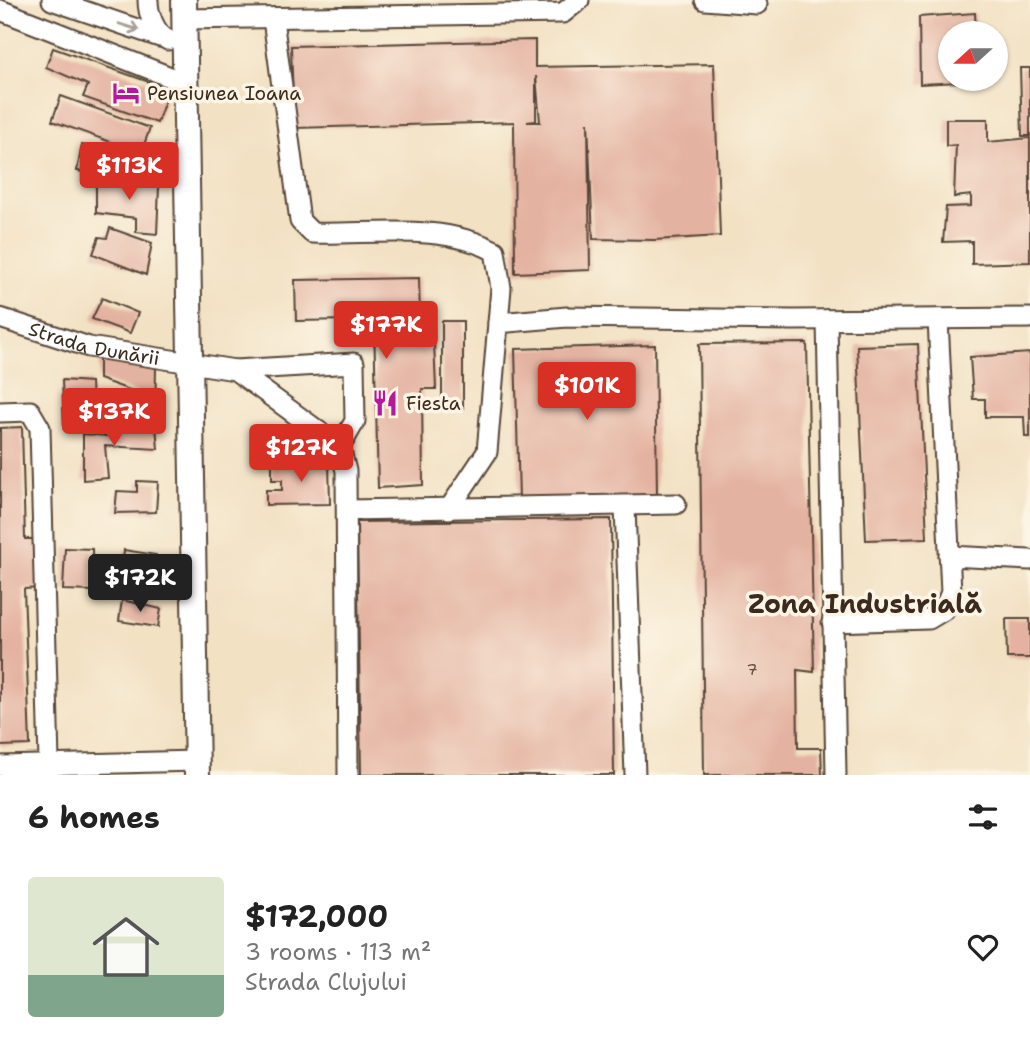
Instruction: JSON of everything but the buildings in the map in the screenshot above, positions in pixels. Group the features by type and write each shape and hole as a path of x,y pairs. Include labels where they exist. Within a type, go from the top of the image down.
{"main road":[{"path":"184,10 183,82 196,768"}],"street":[{"path":"51,0 160,37 184,48"},
{"path":"148,0 148,10 160,37"},
{"path":"184,10 273,19 563,13 579,0"},
{"path":"705,0 757,5"},
{"path":"0,10 183,82"},
{"path":"273,19 300,221 312,233 446,233 476,241 495,251 501,288 487,452 449,509"},
{"path":"498,323 567,317 827,320 1030,318"},
{"name":"Strada Dunării","path":"0,318 89,347 235,370"},
{"path":"832,622 929,620 944,610 951,592 938,318"},
{"path":"827,320 836,775"},
{"path":"235,370 354,363 355,421 340,447"},
{"path":"235,370 340,447 346,471 347,510 348,775"},
{"path":"0,412 30,411 40,428 49,762"},
{"path":"347,510 676,504"},
{"path":"625,507 635,775"},
{"path":"949,556 1030,560"},
{"path":"0,766 49,762 196,768"}],"place":[{"name":"Pensiunea Ioana","path":"126,93"},
{"name":"Fiesta","path":"385,403"}],"district":[{"name":"Zona Industrială","path":"865,603"}]}
